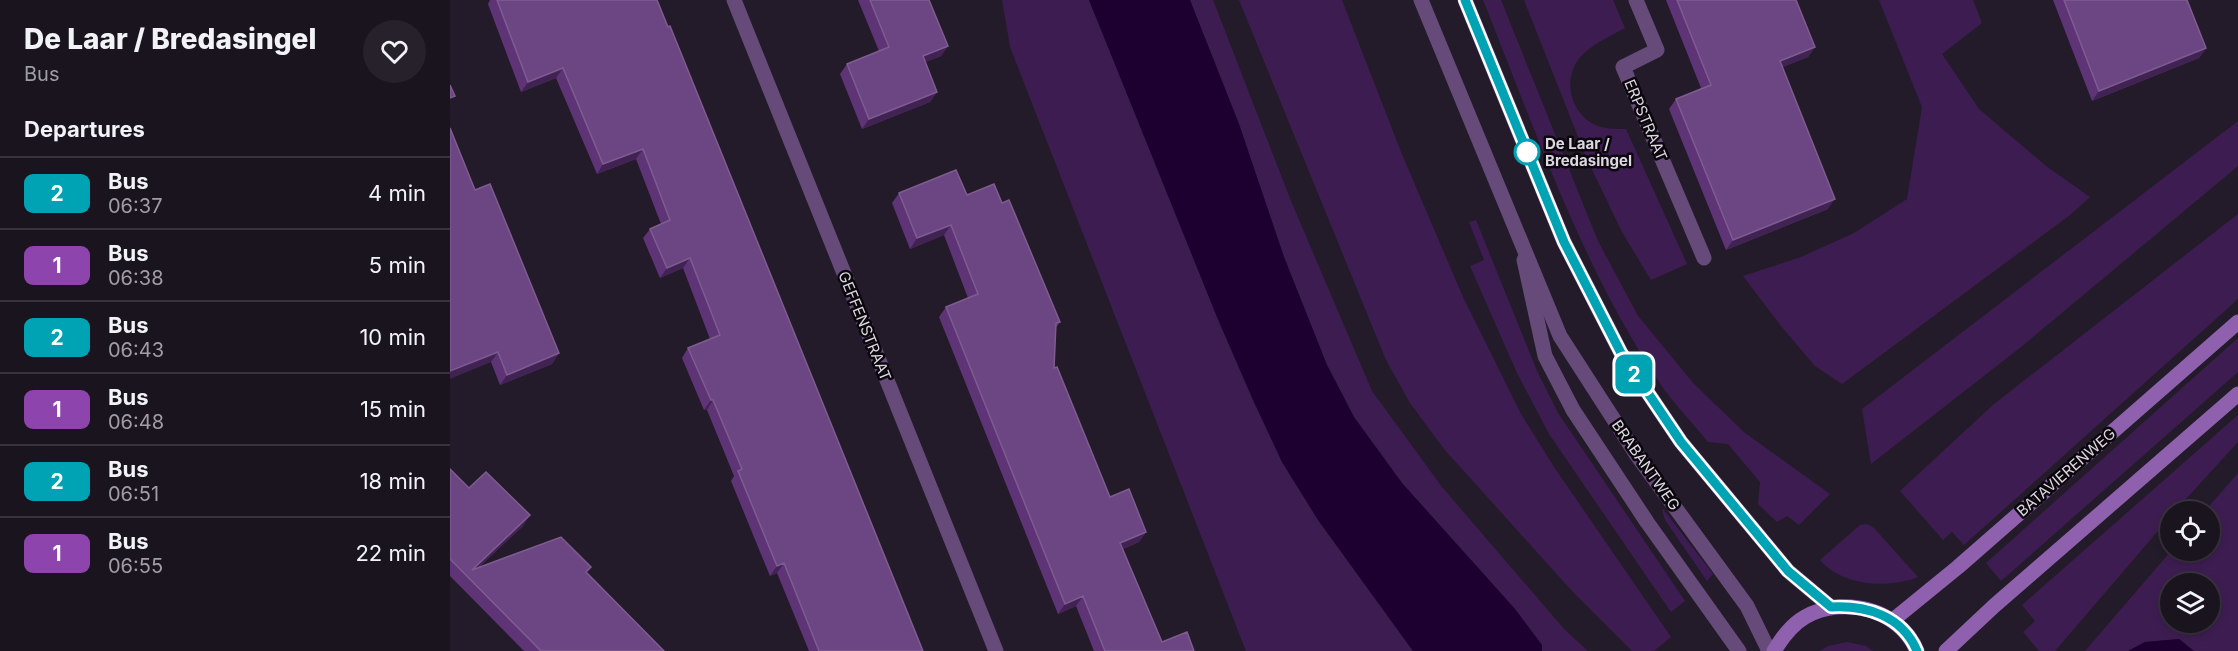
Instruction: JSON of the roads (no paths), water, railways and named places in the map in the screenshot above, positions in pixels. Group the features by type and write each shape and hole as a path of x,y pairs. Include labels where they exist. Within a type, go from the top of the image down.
{"main road":[{"name":"BATAVIERENWEG","path":"1893,621 2238,322"},
{"path":"1946,651 2003,598 2238,394"},
{"path":"1774,651 1785,633 1805,617 1831,607 1852,606 1873,610 1893,621 1913,642 1917,651"}],"street":[{"name":"GEFFENSTRAAT","path":"734,0 996,651"},
{"name":"BRABANTWEG","path":"1421,0 1560,336 1636,454 1747,606 1769,651"},
{"path":"1465,0 1564,242 1621,353 1681,442 1788,571 1831,607"},
{"name":"ERPSTRAAT","path":"1636,0 1657,50 1623,67 1704,258"},
{"name":"BRABANTWEG","path":"1520,239 1545,356 1573,410 1647,522 1739,651"}],"place":[{"name":"De Laar / Bredasingel","path":"1527,152"}]}
